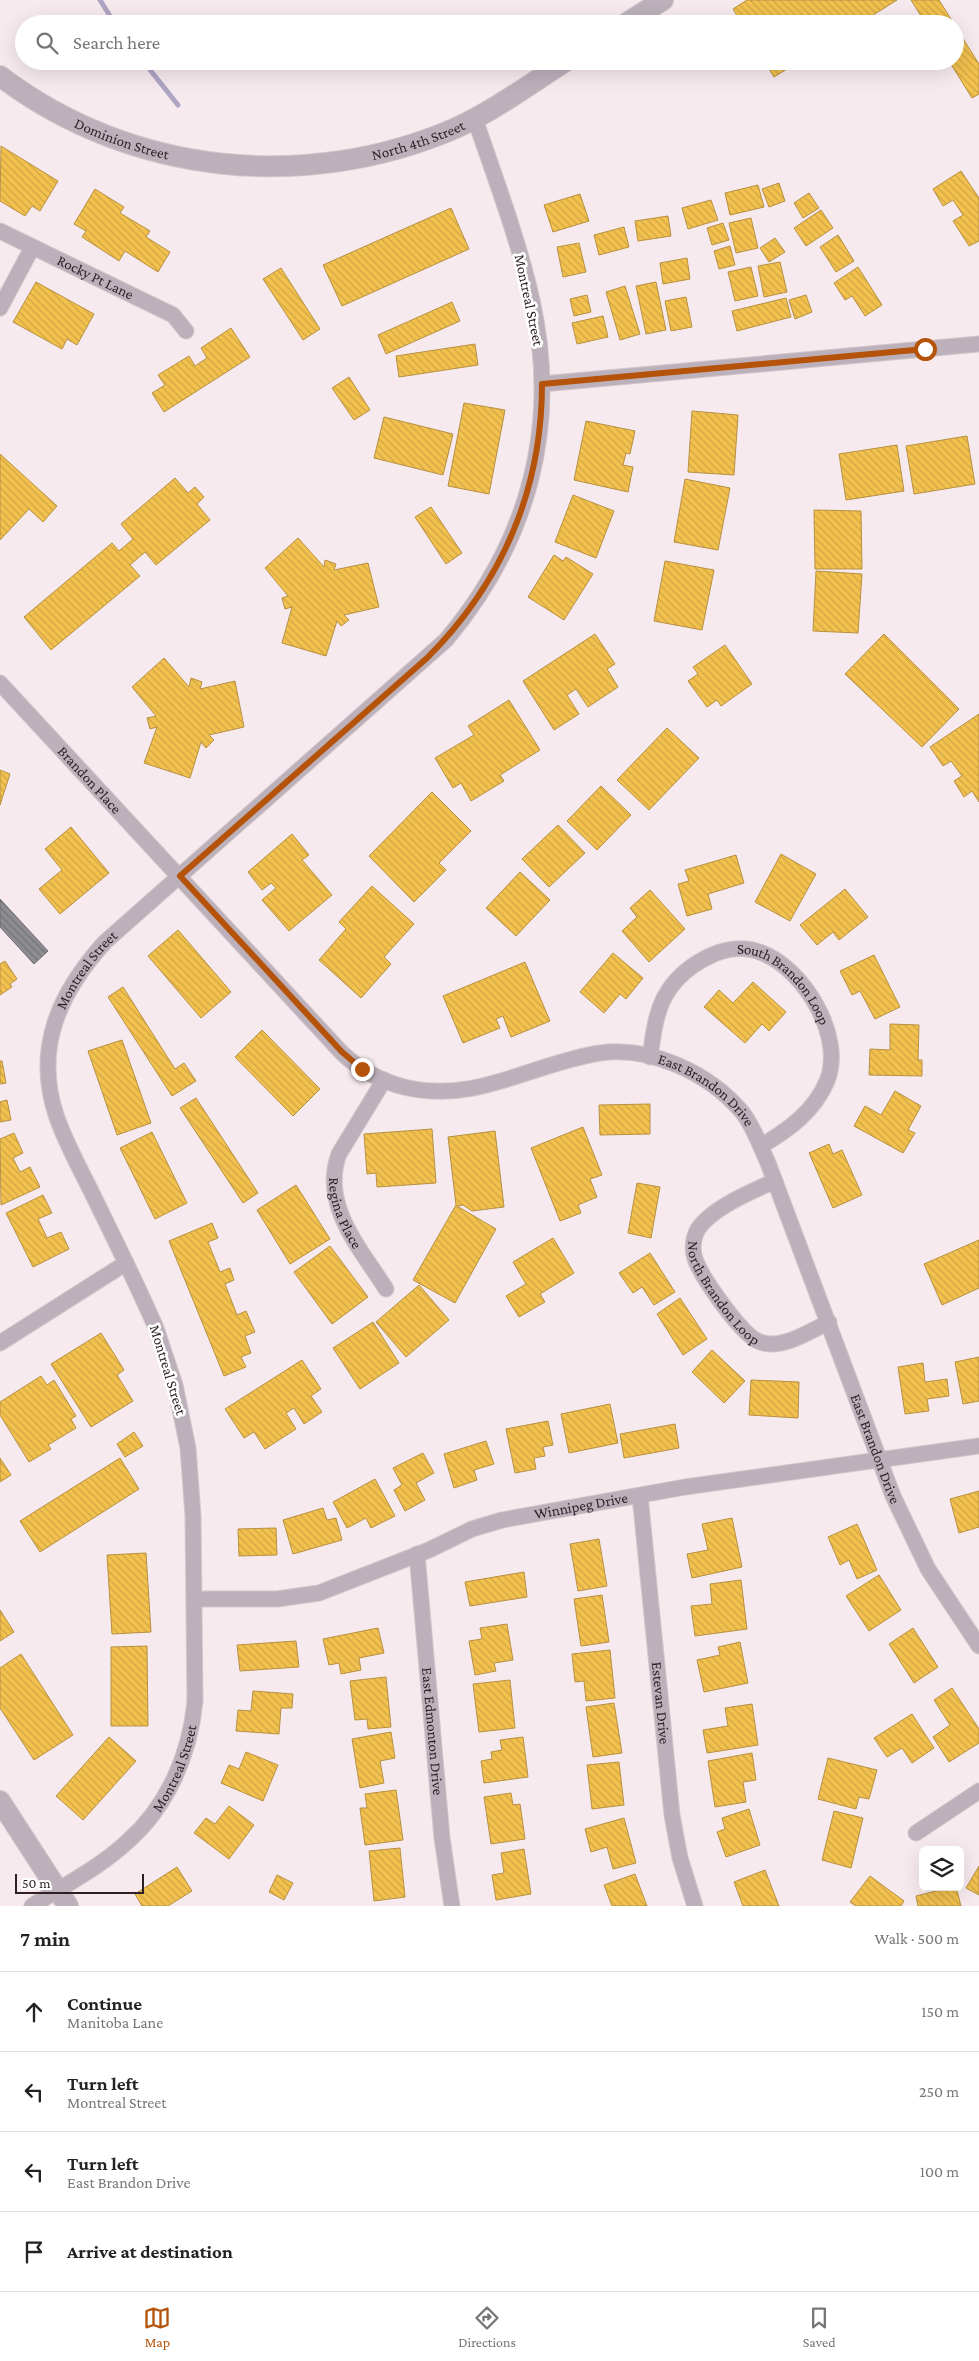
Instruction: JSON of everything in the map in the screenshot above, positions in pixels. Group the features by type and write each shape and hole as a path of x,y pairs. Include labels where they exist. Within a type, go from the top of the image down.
{"street":[{"path":"640,15 663,0"},
{"name":"North 4th Street","path":"254,167 304,165 357,159 413,144 475,119 552,70"},
{"name":"Dominion Street","path":"0,76 40,104 74,122 130,145 212,164 254,167"},
{"name":"Montreal Street","path":"32,1906 63,1898 137,1833 160,1803 179,1770 190,1738 195,1701 192,1481 183,1415 167,1356 126,1263 57,1118 48,1076 48,1050 60,1006 86,964 105,942 427,658 462,620 489,580 517,525 525,503 537,454 542,384 539,341 532,299 475,119"},
{"name":"Rocky Pt Lane","path":"0,231 173,315 186,331"},
{"path":"0,308 32,248"},
{"path":"542,384 979,344"},
{"name":"Brandon Place","path":"0,683 180,876"},
{"name":"East Brandon Drive","path":"180,876 342,1052 362,1069 384,1080 420,1090 458,1092 492,1085 554,1065 602,1053 650,1057 682,1067 714,1086 743,1114 760,1146 829,1322 893,1496 928,1569 979,1646"},
{"name":"South Brandon Loop","path":"650,1057 657,1016 663,999 672,985 696,963 727,950 745,949 761,952 776,960 805,987 816,1005 824,1023 830,1045 831,1064 827,1081 806,1112 789,1128 760,1146"},
{"name":"Regina Place","path":"384,1080 339,1154 333,1174 333,1186 343,1221 386,1289"},
{"name":"North Brandon Loop","path":"775,1181 742,1196 704,1222 697,1230 694,1240 696,1261 736,1322 749,1336 761,1343 784,1342 829,1322"},
{"path":"0,1343 126,1263"},
{"name":"Winnipeg Drive","path":"195,1599 277,1599 305,1596 347,1584 472,1529 502,1520 686,1487 979,1446"},
{"name":"Estevan Drive","path":"640,1496 672,1815 680,1858 695,1906"},
{"name":"East Edmonton Drive","path":"417,1554 442,1838 452,1906"},
{"path":"916,1832 979,1791"},
{"path":"0,1800 63,1898"}],"building: Homes":[{"path":"747,0 897,0 873,15 737,15 733,9"},
{"path":"911,0 939,0 948,15 920,15"},
{"path":"964,40 979,64 979,94 972,98 955,70 964,70"},
{"path":"770,70 785,70 774,77"},
{"path":"1,146 58,181 40,211 32,206 25,216 0,201"},
{"path":"961,171 979,198 979,241 969,246 953,221 963,215 953,200 943,206 933,189"},
{"path":"779,183 785,201 769,207 762,189"},
{"path":"758,185 764,207 730,215 725,193"},
{"path":"95,189 124,207 120,213 150,231 146,237 170,252 158,272 125,251 119,261 82,237 86,231 74,224"},
{"path":"809,193 819,208 803,218 794,203"},
{"path":"580,194 589,221 553,232 544,205"},
{"path":"711,200 718,220 688,229 682,208"},
{"path":"451,208 469,249 342,306 323,265"},
{"path":"821,210 833,228 806,246 794,228"},
{"path":"668,216 671,236 638,241 635,221"},
{"path":"751,218 758,248 736,253 729,223"},
{"path":"723,223 729,240 712,245 707,228"},
{"path":"624,227 629,247 599,255 594,235"},
{"path":"838,235 854,261 836,272 820,247"},
{"path":"775,238 785,252 769,262 760,248"},
{"path":"579,243 586,272 563,277 557,247"},
{"path":"730,246 735,265 719,269 714,251"},
{"path":"687,258 690,279 663,284 660,263"},
{"path":"780,262 787,292 764,297 758,266"},
{"path":"751,267 758,296 735,301 728,272"},
{"path":"858,267 882,305 865,316 852,296 845,300 834,283"},
{"path":"281,268 320,329 303,340 263,279"},
{"path":"36,282 94,314 77,345 67,339 62,349 13,322"},
{"path":"656,282 666,330 646,334 636,286"},
{"path":"625,286 640,334 620,340 606,292"},
{"path":"587,295 591,312 574,316 570,299"},
{"path":"806,295 812,312 795,319 789,300"},
{"path":"686,297 692,327 671,331 665,301"},
{"path":"786,298 791,317 737,331 732,311"},
{"path":"452,302 460,321 386,354 378,335"},
{"path":"603,316 608,337 577,344 572,323"},
{"path":"231,328 250,357 164,412 152,393 165,385 158,375 189,356 195,366 207,358 201,348"},
{"path":"475,344 478,365 399,377 396,356"},
{"path":"349,377 370,410 354,420 332,388"},
{"path":"464,403 505,410 489,494 448,486"},
{"path":"692,411 738,415 734,475 688,472"},
{"path":"384,417 453,434 443,475 374,458"},
{"path":"586,421 635,431 630,454 626,453 623,465 633,467 628,492 574,480"},
{"path":"967,436 975,484 914,494 906,446"},
{"path":"897,445 904,491 846,500 839,454"},
{"path":"0,454 57,506 43,522 29,509 0,540"},
{"path":"175,478 188,493 195,487 204,497 197,504 210,520 156,565 145,552 130,565 140,576 51,650 24,617 112,543 119,551 133,539 121,524"},
{"path":"685,479 730,488 718,550 674,542"},
{"path":"573,495 614,511 596,558 555,542"},
{"path":"431,507 462,553 446,564 415,517"},
{"path":"814,510 861,511 862,569 815,569"},
{"path":"298,538 324,567 325,560 336,564 334,570 368,563 379,607 344,615 349,620 341,626 337,621 326,656 282,643 292,607 285,609 282,598 288,596 265,568"},
{"path":"554,555 563,561 566,557 593,574 564,620 528,597"},
{"path":"665,561 714,570 702,630 654,621"},
{"path":"816,571 862,574 858,633 813,631"},
{"path":"595,634 615,664 607,669 618,687 588,707 576,689 567,695 579,714 554,730 523,681"},
{"path":"884,634 959,709 922,747 845,674"},
{"path":"725,645 752,684 721,706 717,700 707,707 688,681 698,674 693,667"},
{"path":"164,658 189,687 191,678 202,682 200,689 235,681 244,727 209,735 214,740 206,748 201,742 190,778 144,763 157,727 150,729 147,718 156,716 132,687"},
{"path":"509,700 540,750 500,775 504,781 471,801 461,783 453,788 435,758 474,735 468,726"},
{"path":"979,714 979,802 972,791 964,797 954,781 962,776 951,761 943,766 930,747"},
{"path":"667,728 699,758 649,810 617,780"},
{"path":"0,770 10,774 0,805"},
{"path":"601,786 631,815 597,850 567,821"},
{"path":"432,792 471,831 439,863 446,870 414,902 369,856"},
{"path":"558,825 585,853 549,887 522,859"},
{"path":"71,827 109,873 60,914 39,889 62,870 45,849"},
{"path":"292,834 309,855 302,860 332,895 289,931 262,900 276,888 271,883 262,890 248,872"},
{"path":"781,854 816,874 790,921 755,902"},
{"path":"736,855 744,883 708,894 712,909 687,916 678,884 689,881 685,870"},
{"path":"520,872 550,900 516,936 486,908"},
{"path":"372,886 414,924 384,957 391,964 361,998 319,960 346,929 339,922"},
{"path":"845,889 868,917 839,940 833,932 817,945 800,925"},
{"path":"650,890 685,929 649,962 622,931 637,917 630,908"},
{"path":"178,930 231,992 201,1018 148,956"},
{"path":"613,953 643,978 626,999 620,994 604,1013 580,992"},
{"path":"874,955 900,1007 875,1019 860,991 852,995 840,971"},
{"path":"5,961 17,979 10,984 12,987 0,995 0,964"},
{"path":"525,962 550,1021 511,1037 503,1016 496,1019 500,1028 463,1043 443,996"},
{"path":"753,982 786,1012 769,1031 762,1024 745,1043 704,1007 719,990 733,1003"},
{"path":"123,987 175,1069 184,1063 196,1081 172,1096 108,997"},
{"path":"890,1024 919,1025 918,1060 922,1060 922,1076 869,1075 870,1049 890,1050"},
{"path":"262,1030 320,1089 293,1116 235,1057"},
{"path":"122,1040 151,1123 117,1135 88,1051"},
{"path":"0,1061 2,1061 6,1083 0,1084"},
{"path":"895,1091 921,1106 908,1130 915,1133 903,1153 854,1126 865,1106 881,1115"},
{"path":"196,1098 258,1193 243,1203 180,1108"},
{"path":"7,1100 11,1120 0,1122 0,1102"},
{"path":"650,1104 650,1134 600,1135 599,1105"},
{"path":"583,1127 602,1175 590,1179 597,1197 578,1205 581,1213 560,1221 531,1148"},
{"path":"432,1129 436,1183 377,1187 376,1173 367,1174 364,1134"},
{"path":"495,1131 504,1207 472,1211 463,1205 457,1206 496,1229 455,1303 413,1280 456,1205 448,1137"},
{"path":"152,1132 187,1203 155,1219 120,1148"},
{"path":"14,1133 23,1153 13,1158 20,1172 30,1167 40,1187 1,1205 0,1139"},
{"path":"829,1144 833,1154 842,1150 862,1195 833,1208 809,1153"},
{"path":"637,1183 660,1187 651,1238 628,1233"},
{"path":"296,1185 330,1239 290,1264 257,1210"},
{"path":"43,1195 52,1213 38,1219 47,1238 61,1232 69,1249 33,1267 6,1213"},
{"path":"212,1223 218,1238 208,1242 220,1272 230,1268 234,1280 225,1284 237,1315 246,1311 255,1332 245,1336 251,1353 241,1357 246,1367 224,1376 169,1241"},
{"path":"553,1238 574,1273 540,1294 545,1302 519,1317 506,1296 526,1284 513,1262"},
{"path":"979,1240 979,1288 942,1305 924,1264"},
{"path":"330,1246 368,1297 332,1324 294,1272"},
{"path":"650,1253 675,1292 654,1305 642,1287 633,1293 619,1273"},
{"path":"419,1285 449,1320 406,1357 376,1322"},
{"path":"680,1298 707,1339 683,1355 657,1314"},
{"path":"373,1322 399,1363 360,1389 333,1348"},
{"path":"101,1333 124,1370 117,1375 133,1401 91,1427 51,1364"},
{"path":"712,1350 745,1381 724,1403 692,1372"},
{"path":"979,1357 979,1401 963,1404 955,1362"},
{"path":"302,1360 321,1389 311,1396 322,1412 304,1424 294,1408 286,1413 296,1429 265,1449 254,1432 244,1438 225,1409"},
{"path":"923,1363 925,1382 947,1379 949,1396 927,1399 929,1411 905,1414 898,1367"},
{"path":"41,1376 47,1385 54,1380 76,1416 71,1419 76,1428 48,1445 51,1449 29,1462 0,1415 0,1402"},
{"path":"751,1380 799,1382 798,1418 749,1415"},
{"path":"610,1404 618,1443 569,1453 561,1414"},
{"path":"548,1421 553,1445 543,1447 545,1456 534,1458 536,1469 515,1473 506,1429"},
{"path":"675,1424 679,1448 624,1458 620,1434"},
{"path":"134,1432 143,1446 125,1457 117,1444"},
{"path":"486,1441 494,1464 474,1470 477,1480 454,1488 444,1454"},
{"path":"423,1453 434,1473 416,1483 425,1500 405,1511 394,1490 402,1485 393,1468"},
{"path":"0,1458 11,1475 0,1482"},
{"path":"120,1458 139,1489 40,1552 20,1521"},
{"path":"375,1479 395,1516 371,1528 366,1518 347,1528 333,1502"},
{"path":"979,1491 979,1527 959,1533 950,1499"},
{"path":"323,1508 327,1520 336,1518 342,1540 293,1554 283,1520"},
{"path":"732,1518 742,1567 692,1578 687,1554 708,1550 702,1524"},
{"path":"857,1524 877,1570 857,1579 849,1560 840,1565 828,1537"},
{"path":"276,1528 277,1555 239,1556 238,1529"},
{"path":"599,1539 607,1586 578,1591 570,1544"},
{"path":"146,1553 151,1632 112,1634 107,1555"},
{"path":"524,1572 527,1597 470,1606 465,1582"},
{"path":"879,1575 901,1610 869,1631 846,1596"},
{"path":"741,1580 747,1629 695,1636 691,1606 712,1604 710,1584"},
{"path":"602,1595 609,1642 581,1646 574,1599"},
{"path":"0,1610 14,1632 0,1641"},
{"path":"507,1624 513,1660 494,1663 496,1671 475,1675 469,1641 482,1639 480,1628"},
{"path":"378,1628 384,1653 359,1658 361,1670 341,1674 339,1663 329,1665 323,1639"},
{"path":"913,1628 938,1667 914,1683 889,1644"},
{"path":"296,1641 299,1667 240,1671 237,1645"},
{"path":"740,1642 748,1683 704,1692 697,1660 720,1655 718,1647"},
{"path":"147,1646 148,1726 111,1726 111,1647"},
{"path":"610,1650 615,1698 586,1701 584,1681 575,1682 572,1654"},
{"path":"21,1654 73,1735 34,1760 0,1708 0,1668"},
{"path":"386,1677 391,1727 368,1729 367,1719 355,1720 350,1681"},
{"path":"510,1680 515,1728 479,1732 473,1684"},
{"path":"952,1688 979,1729 979,1743 949,1762 933,1737 950,1725 934,1700"},
{"path":"253,1691 293,1694 292,1708 281,1708 279,1734 236,1731 238,1710 251,1711"},
{"path":"614,1703 622,1753 593,1757 586,1707"},
{"path":"752,1704 758,1745 707,1753 703,1730 728,1726 725,1708"},
{"path":"912,1714 934,1748 912,1763 902,1748 887,1757 874,1738"},
{"path":"391,1732 395,1758 380,1761 384,1783 360,1788 352,1739"},
{"path":"109,1737 136,1761 83,1820 56,1796"},
{"path":"523,1737 528,1777 484,1783 481,1761 492,1759 491,1752 502,1750 500,1740"},
{"path":"246,1752 278,1765 263,1801 221,1783 229,1765 239,1769"},
{"path":"752,1753 756,1780 743,1782 746,1802 715,1807 708,1761"},
{"path":"828,1758 877,1770 869,1799 859,1797 856,1809 818,1799"},
{"path":"619,1762 624,1805 592,1809 587,1765"},
{"path":"396,1790 403,1840 365,1845 360,1808 367,1808 365,1794"},
{"path":"511,1793 513,1805 520,1804 525,1839 491,1844 484,1797"},
{"path":"229,1806 254,1825 229,1859 194,1833 206,1818 215,1824"},
{"path":"749,1809 760,1845 726,1857 717,1832 725,1829 722,1818"},
{"path":"834,1811 863,1818 851,1868 822,1860"},
{"path":"624,1818 636,1863 613,1869 607,1847 591,1852 585,1829"},
{"path":"400,1848 405,1897 374,1901 369,1851"},
{"path":"524,1849 531,1894 496,1900 492,1875 504,1873 501,1853"},
{"path":"979,1866 979,1895 966,1888"},
{"path":"177,1867 192,1891 168,1906 142,1906 135,1894"},
{"path":"765,1870 779,1906 743,1906 734,1882"},
{"path":"635,1874 647,1906 612,1906 604,1885"},
{"path":"277,1875 293,1883 284,1900 269,1892"},
{"path":"870,1876 904,1901 901,1906 856,1906 850,1902"},
{"path":"936,1891 957,1891 961,1906 918,1906 916,1896"}],"building: Industry":[{"path":"0,899 48,951 34,964 0,927"}],"waterway":[{"path":"100,0 109,15"},
{"path":"150,70 178,105"}],"route":[{"path":"362,1069 342,1052 180,876 427,658 446,640 462,620 489,580 517,525 525,503 537,454 542,408 542,384 925,349"}]}
